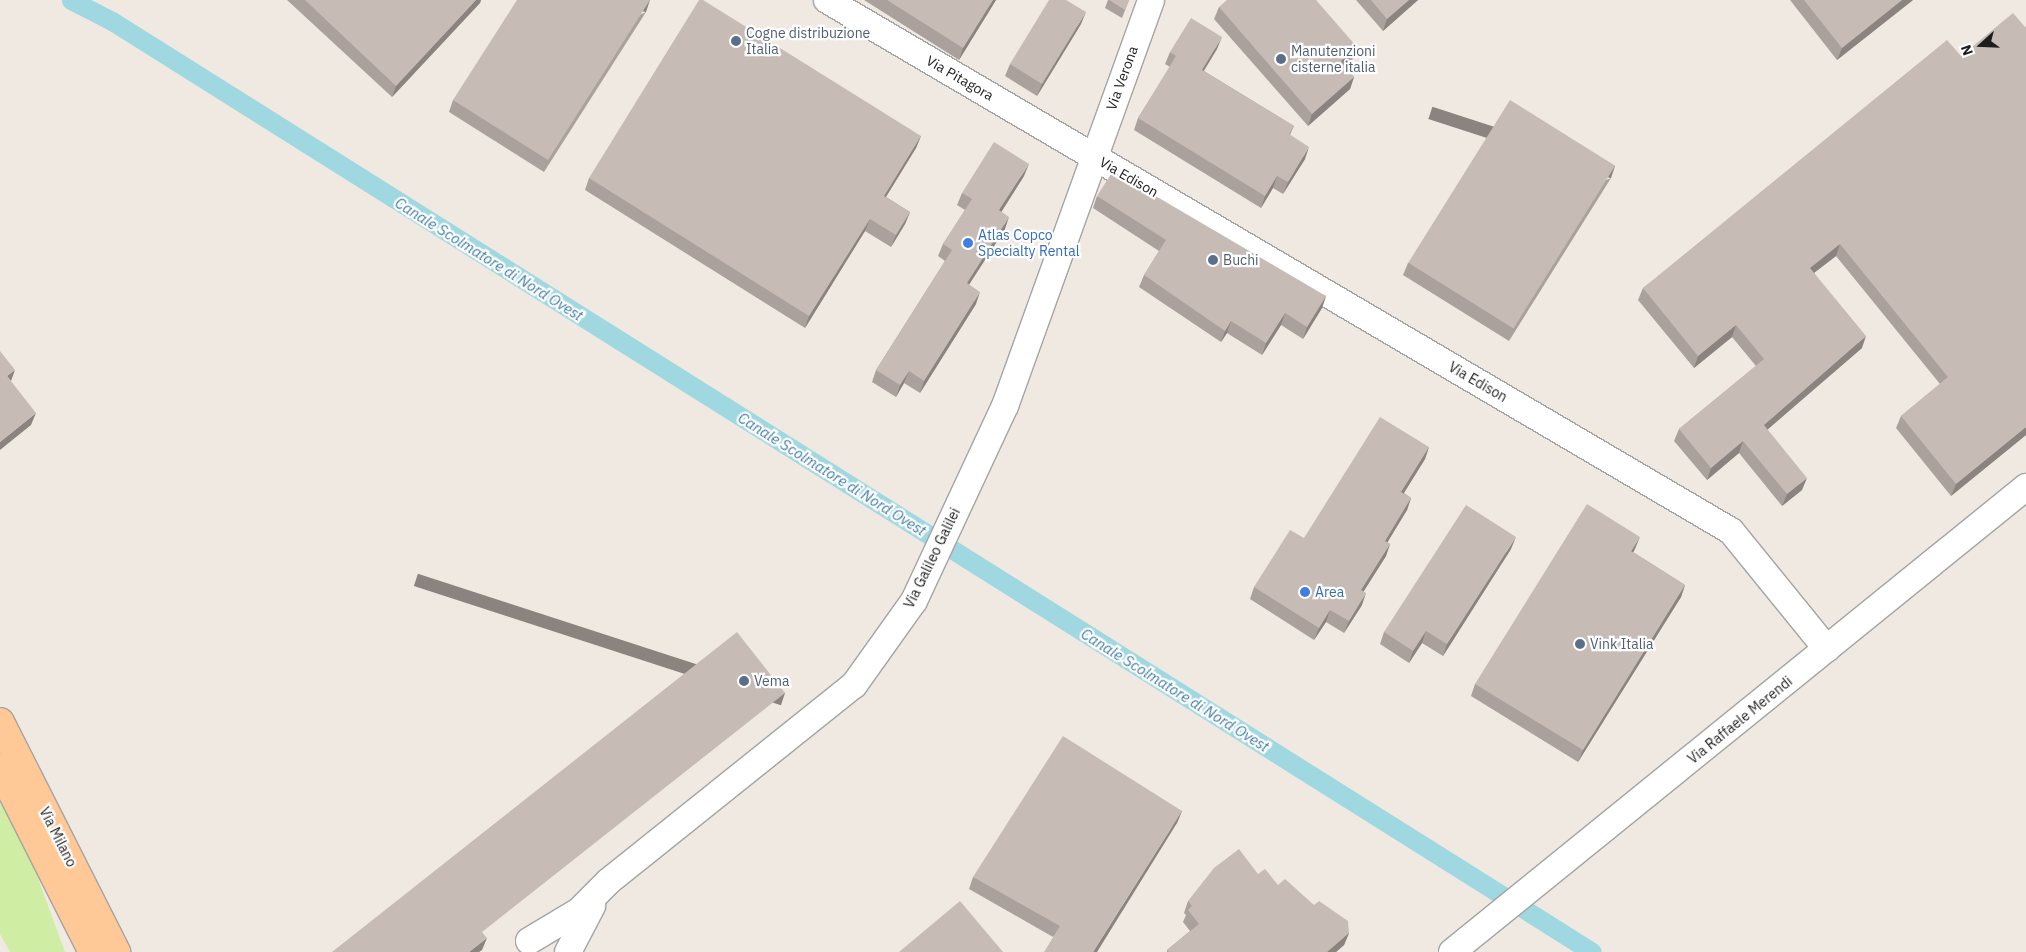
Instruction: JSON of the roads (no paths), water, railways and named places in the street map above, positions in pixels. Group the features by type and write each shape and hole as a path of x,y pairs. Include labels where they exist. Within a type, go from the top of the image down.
{"main road":[{"name":"Via Milano","path":"0,722 116,952"},
{"name":"Via Milano","path":"0,768 93,952"}],"street":[{"name":"Via Pitagora","path":"827,0 1094,156"},
{"name":"Via Verona","path":"1094,156 1151,0"},
{"name":"Via Galileo Galilei","path":"520,949 564,923 609,881 854,684 920,588 1005,406 1094,156"},
{"name":"Via Edison","path":"1094,156 1731,531 1827,650"},
{"name":"Via Raffaele Merendi","path":"1462,944 1540,883 2026,487"},
{"name":"Via Galileo Galilei","path":"568,952 609,881"},
{"path":"520,949 548,940 562,952"}],"waterway":[{"name":"Canale Scolmatore di Nord Ovest","path":"71,0 112,21 1592,952"}],"place":[{"name":"Cogne distribuzione Italia","path":"736,41"},
{"name":"Manutenzioni cisterne italia","path":"1281,59"},
{"name":"Atlas Copco Specialty Rental","path":"968,243"},
{"name":"Buchi","path":"1213,260"},
{"name":"Area","path":"1305,592"},
{"name":"Vink Italia","path":"1580,644"},
{"name":"Vema","path":"744,681"}]}
